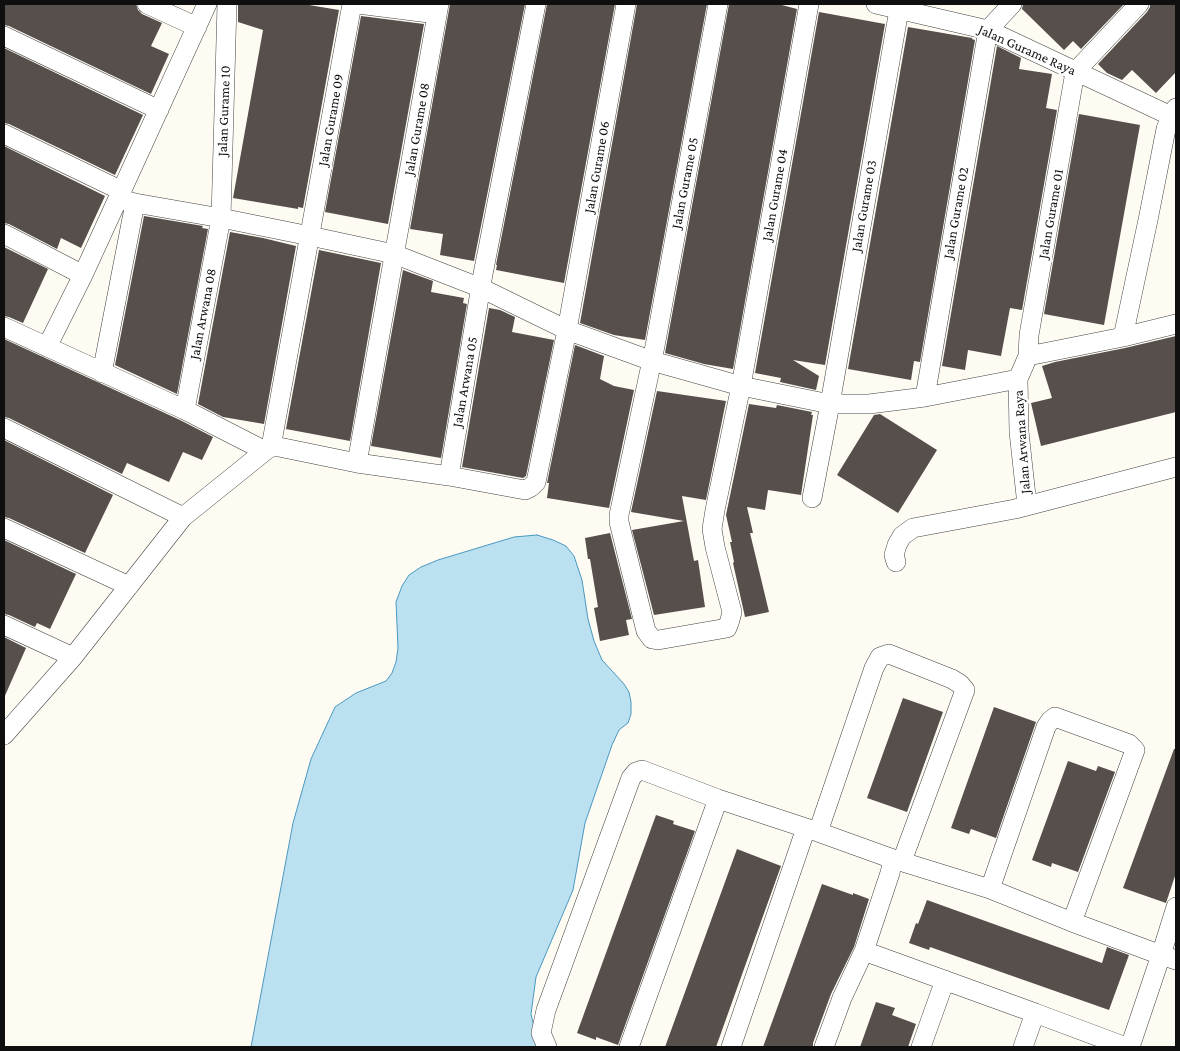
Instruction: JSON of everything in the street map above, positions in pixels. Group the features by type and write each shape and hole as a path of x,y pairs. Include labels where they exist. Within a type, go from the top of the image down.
{"street":[{"path":"147,4 197,27"},
{"path":"47,347 125,198 159,110 207,4"},
{"name":"Jalan Gurame 10","path":"221,218 227,4"},
{"name":"Jalan Gurame 09","path":"268,449 310,236 352,4"},
{"path":"358,4 438,9"},
{"name":"Jalan Arwana 05","path":"449,476 481,288 536,4"},
{"name":"Jalan Gurame 06","path":"268,449 278,447 357,463 449,476 525,490 536,482 567,330 626,4"},
{"name":"Jalan Gurame 05","path":"718,4 652,361 619,515 619,522 646,632 652,639 658,640 727,628 730,620 732,612 712,529 741,386"},
{"name":"Jalan Gurame 04","path":"741,386 809,4"},
{"name":"Jalan Gurame Raya","path":"876,4 899,6 988,30 1076,72 1173,112"},
{"path":"988,30 1012,4"},
{"path":"1076,72 1139,4"},
{"name":"Jalan Gurame 03","path":"812,498 899,6"},
{"name":"Jalan Gurame 08","path":"357,463 438,9"},
{"name":"Jalan Gurame 02","path":"924,397 988,30"},
{"path":"4,36 159,110"},
{"name":"Jalan Gurame 01","path":"1018,379 1028,356 1029,335 1076,72"},
{"path":"1123,337 1165,136 1173,112"},
{"path":"4,134 125,198 394,254 481,288 567,330 652,361 741,386 830,404 869,404 924,397 1018,379"},
{"path":"102,373 125,198"},
{"name":"Jalan Arwana 08","path":"185,410 221,218"},
{"path":"4,234 84,275"},
{"path":"1028,356 1123,337 1176,324"},
{"path":"4,326 268,449 183,517 73,657 7,727"},
{"name":"Jalan Arwana Raya","path":"1018,379 1019,432 1027,505"},
{"path":"4,428 183,517"},
{"path":"896,562 894,555 897,545 902,536 913,528 1006,510 1176,467"},
{"path":"4,528 129,586"},
{"path":"4,625 73,657"},
{"path":"731,1047 874,668 880,657 889,654 952,679 965,690 898,860 890,873 864,951 842,998 824,1047"},
{"path":"990,890 1046,727 1050,721 1055,717 1130,744 1135,750 1072,922"},
{"path":"547,1047 541,1032 546,1010 631,778 636,772 642,770 718,799 990,890 1168,957"},
{"path":"629,1047 718,799"},
{"path":"864,951 1128,1047 1168,957 1176,907"},
{"path":"921,1047 945,980"},
{"path":"1023,1047 1035,1013"}],"water":[{"path":"537,535 566,546 574,556 582,580 588,619 594,641 602,660 629,692 631,702 631,714 628,723 619,730 612,745 585,823 573,890 536,977 531,1014 540,1047 251,1047 293,823 311,759 335,707 356,693 386,681 392,673 398,648 396,602 402,586 409,575 421,567 438,560 514,537"}],"building":[{"path":"4,4 136,4 142,14 162,23 151,46 169,54 151,94 4,25"},
{"path":"238,4 303,4 339,10 303,208 298,207 298,209 233,198 263,30 238,22"},
{"path":"450,4 525,4 474,261 440,255 443,234 410,229"},
{"path":"547,4 615,4 564,283 496,270"},
{"path":"637,4 707,4 645,340 614,335 580,323"},
{"path":"729,4 778,4 797,9 733,369 704,364 665,353"},
{"path":"1023,4 1124,4 1081,49 1073,41 1064,50 1022,9"},
{"path":"1150,4 1176,4 1176,72 1156,93 1132,70 1122,80 1107,73 1098,64 1147,12"},
{"path":"819,12 885,24 825,365 793,360 819,376 816,390 780,382 781,378 755,373"},
{"path":"361,16 424,24 388,224 325,212"},
{"path":"908,27 975,40 920,362 914,361 911,380 848,369"},
{"path":"997,46 1021,58 1019,69 1052,74 1046,108 1057,110 1022,310 1010,308 1001,356 968,350 965,370 942,366"},
{"path":"4,48 143,115 115,175 4,123"},
{"path":"1079,114 1140,125 1104,325 1044,314"},
{"path":"4,146 105,196 81,248 61,238 57,249 4,223"},
{"path":"144,216 203,226 202,228 208,229 177,394 115,365"},
{"path":"230,232 296,246 264,424 223,417 198,404"},
{"path":"4,247 48,269 23,323 4,316"},
{"path":"319,250 381,263 350,441 286,429"},
{"path":"403,270 433,281 431,292 464,298 463,303 467,304 441,458 371,446"},
{"path":"489,308 500,310 515,317 512,332 554,340 526,476 523,478 462,467"},
{"path":"1176,336 1176,412 1041,446 1031,403 1052,398 1042,366"},
{"path":"4,339 213,437 202,460 183,452 169,482 127,463 122,474 4,417"},
{"path":"575,345 604,356 600,379 614,386 634,390 609,508 547,498 549,483 547,483"},
{"path":"657,391 726,401 706,500 682,496 694,561 698,560 705,607 654,615 632,530 684,521 631,512"},
{"path":"749,404 776,408 777,405 812,412 811,415 813,415 801,495 768,490 765,510 747,507 753,533 750,533 769,612 745,617 733,563 730,542 732,542 726,515"},
{"path":"880,414 937,450 898,513 837,475 874,415"},
{"path":"4,440 113,495 85,553 4,517"},
{"path":"610,533 632,619 626,620 629,635 600,641 594,608 598,607 585,538"},
{"path":"4,540 76,574 50,629 37,623 35,627 4,614"},
{"path":"4,637 26,648 4,698"},
{"path":"903,698 943,712 907,812 867,798"},
{"path":"994,707 1036,722 996,838 971,829 969,834 951,828"},
{"path":"1174,749 1176,749 1176,873 1166,903 1123,888"},
{"path":"1068,761 1096,771 1098,766 1115,772 1078,872 1052,863 1051,867 1032,860"},
{"path":"656,815 674,821 673,824 695,831 618,1045 577,1033"},
{"path":"737,849 781,866 716,1047 665,1047"},
{"path":"822,884 869,899 854,947 831,994 813,1047 763,1047"},
{"path":"927,900 1102,963 1107,947 1129,955 1109,1010 930,947 929,950 909,943"},
{"path":"876,1002 895,1008 892,1015 916,1024 908,1047 860,1047"}]}
